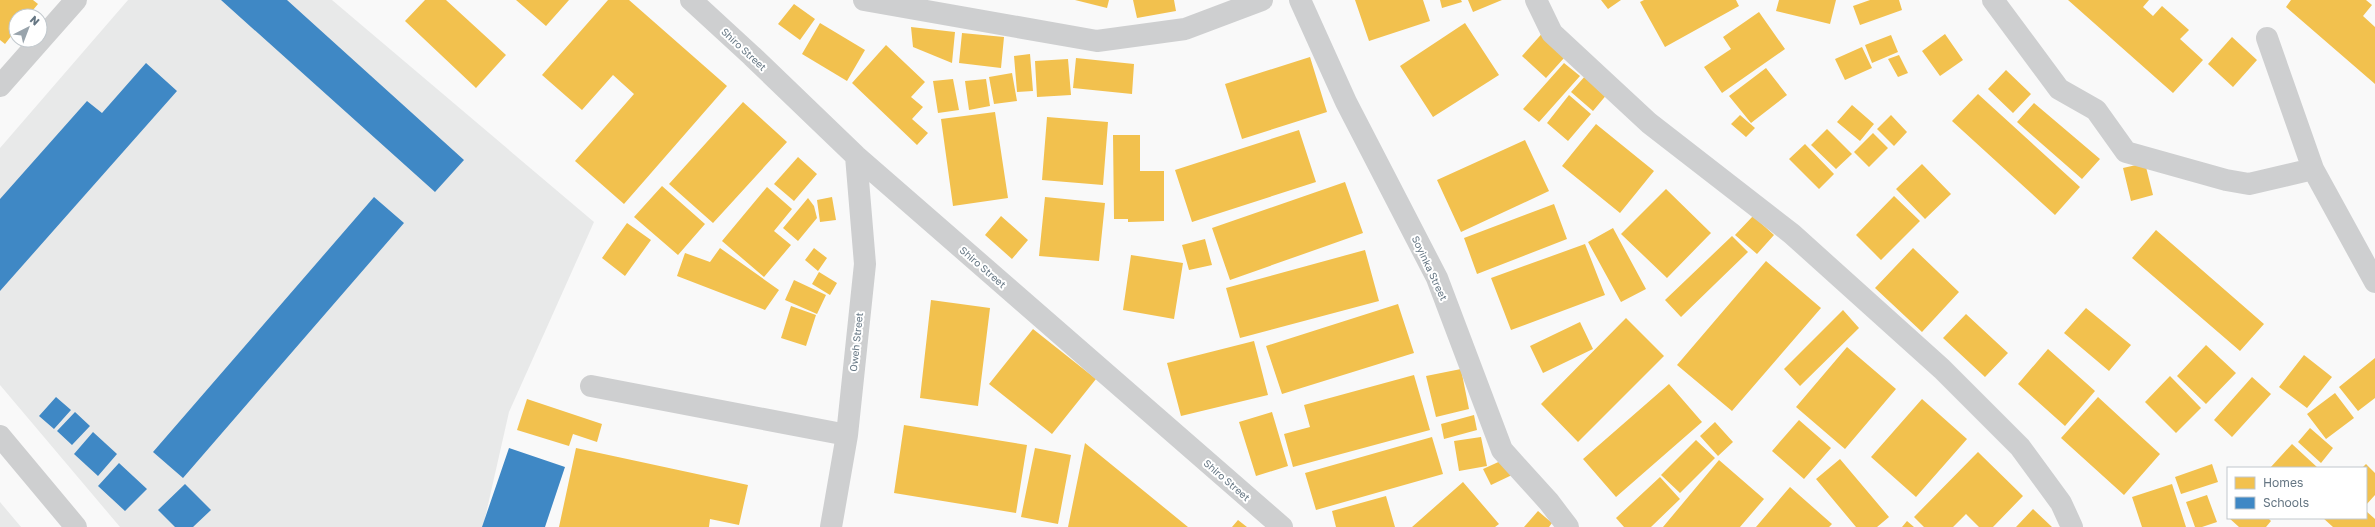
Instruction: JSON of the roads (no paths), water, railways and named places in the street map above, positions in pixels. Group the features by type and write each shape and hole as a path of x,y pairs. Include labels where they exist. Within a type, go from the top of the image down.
{"street":[{"path":"0,86 76,0"},
{"name":"Shiro Street","path":"691,0 752,56 856,156 1282,527"},
{"path":"864,0 1097,41 1185,29 1262,0"},
{"name":"Soyinka Street","path":"1300,0 1346,102 1437,278 1502,450 1549,502 1568,527"},
{"path":"1536,0 1552,33 1649,123 1792,234 1947,375 2020,447 2061,503 2072,527"},
{"path":"1993,0 2059,89 2096,110 2126,152 2226,180 2249,184 2314,169"},
{"path":"2267,38 2314,169 2375,282"},
{"name":"Oweh Street","path":"831,527 846,435 865,264 856,156"},
{"path":"591,386 846,435"},
{"path":"0,436 76,527"}]}
